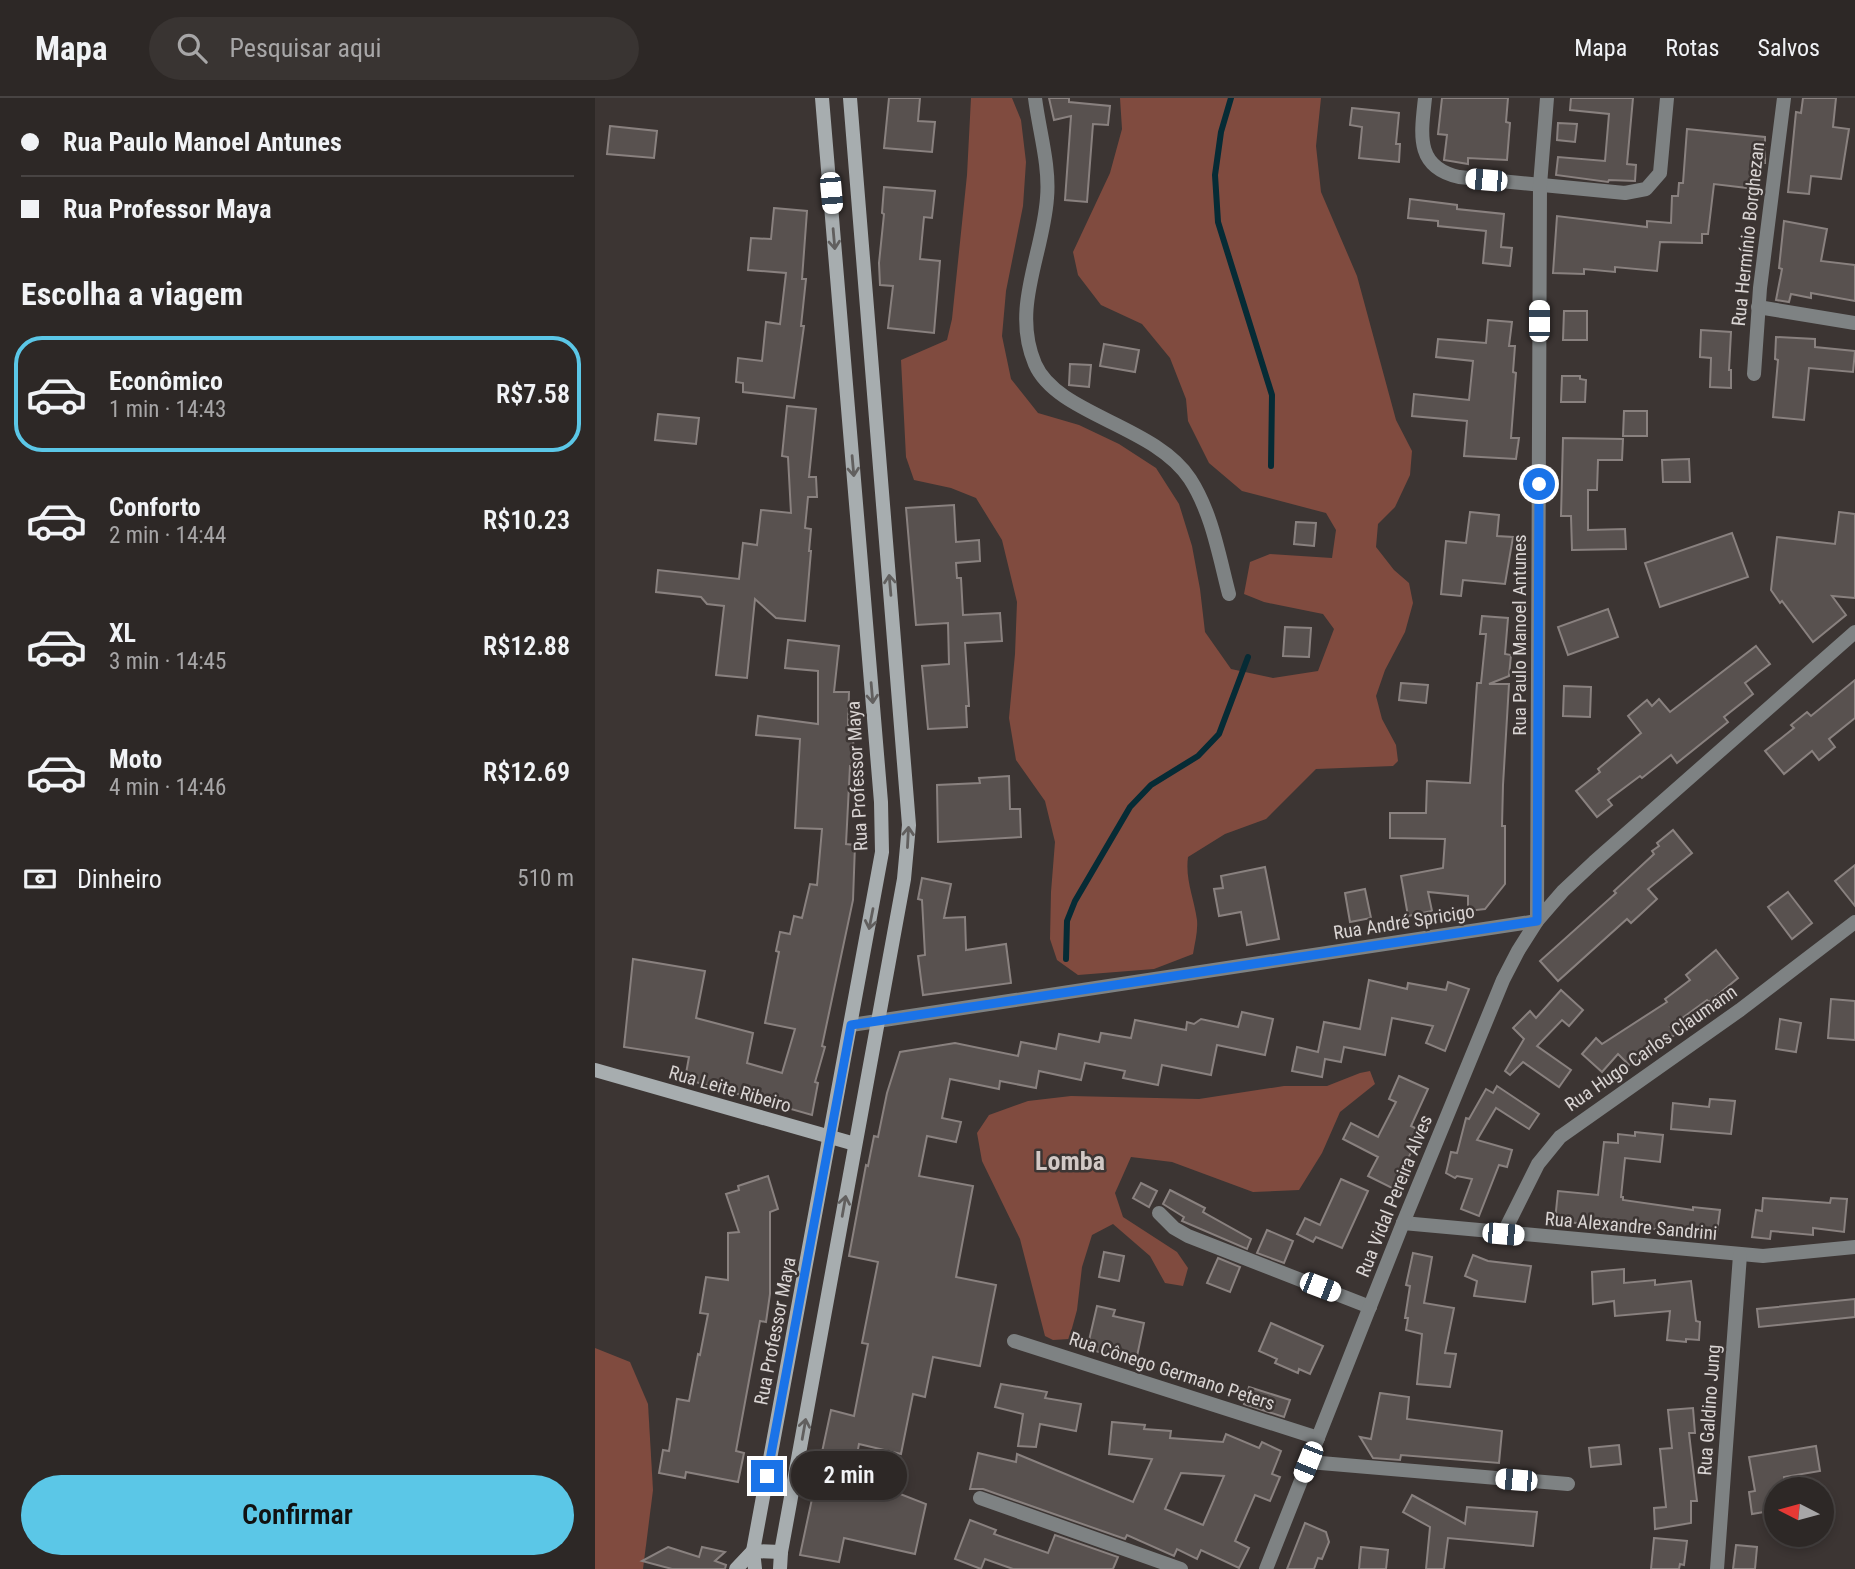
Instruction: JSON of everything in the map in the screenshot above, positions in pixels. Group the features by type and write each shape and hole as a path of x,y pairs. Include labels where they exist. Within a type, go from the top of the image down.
{"main road":[{"name":"Rua Professor Maya","path":"755,1569 753,1551 882,852 881,802 822,98"},
{"path":"780,1569 906,867 909,825 850,98"},
{"path":"828,167 855,163"},
{"path":"844,352 870,348"},
{"path":"866,625 893,623"},
{"path":"881,802 908,800"},
{"name":"Rua Leite Ribeiro","path":"595,1070 855,1144"},
{"path":"807,1265 833,1269"},
{"path":"786,1375 813,1378"},
{"path":"736,1569 753,1551 781,1552"}],"street":[{"path":"1035,98 1047,181 1046,206 1027,292 1025,317 1026,342 1036,368 1049,385 1067,399 1141,436 1169,456 1190,478 1203,503 1213,532 1229,594"},
{"path":"1425,98 1423,145 1428,159 1445,174 1625,192 1646,188 1660,173 1667,98"},
{"name":"Rua Paulo Manoel Antunes","path":"1537,921 1540,184 1547,98"},
{"name":"Rua Hermínio Borghezan","path":"1754,374 1758,307 1784,98"},
{"path":"1758,307 1855,323"},
{"path":"1537,921 1563,891 1594,862 1855,632"},
{"name":"Rua André Spricigo","path":"851,1025 1537,921"},
{"name":"Rua Vidal Pereira Alves","path":"1266,1569 1503,979 1537,921"},
{"name":"Rua Hugo Carlos Claumann","path":"1503,1234 1538,1164 1560,1137 1740,1010 1855,922"},
{"path":"1159,1213 1174,1228 1188,1236 1370,1307"},
{"name":"Rua Alexandre Sandrini","path":"1403,1223 1740,1255 1786,1255 1855,1247"},
{"name":"Rua Galdino Jung","path":"1717,1569 1740,1255"},
{"name":"Rua Cônego Germano Peters","path":"1014,1341 1318,1438"},
{"path":"1308,1462 1568,1484"},
{"path":"979,1498 1181,1569"}],"shaded area":[{"path":"971,98 1012,98 1021,120 1026,162 1023,206 1006,291 1002,336 1011,379 1038,413 1079,425 1119,444 1156,468 1179,504 1192,546 1205,632 1231,669 1273,678 1318,671 1334,629 1323,614 1264,602 1244,594 1250,562 1270,554 1332,558 1336,530 1326,513 1242,491 1209,463 1188,421 1186,399 1170,358 1142,324 1101,305 1078,275 1073,252 1110,173 1122,129 1120,98 1321,98 1316,146 1321,192 1357,276 1396,420 1412,451 1410,475 1395,507 1378,524 1376,547 1394,570 1409,583 1413,603 1405,632 1385,670 1376,696 1382,719 1396,745 1398,761 1393,766 1316,769 1266,819 1225,834 1188,857 1189,881 1197,920 1193,954 1154,969 1078,975 1057,960 1050,939 1055,842 1045,801 1016,760 1009,718 1017,602 1002,540 976,498 951,488 914,480 906,457 901,360 947,340 952,319 967,175"},
{"path":"1370,1071 1375,1084 1340,1112 1322,1153 1299,1190 1253,1192 1172,1162 1131,1157 1115,1193 1123,1217 1177,1252 1188,1268 1183,1286 1165,1283 1150,1256 1113,1224 1092,1235 1082,1267 1077,1310 1069,1339 1053,1340 1045,1336 1020,1239 982,1161 977,1133 989,1115 1028,1101 1071,1096 1199,1099 1284,1086 1327,1086"},
{"path":"595,1348 630,1362 648,1404 653,1490 643,1569 595,1569"}],"building":[{"path":"889,98 920,98 918,121 935,122 932,152 884,148"},
{"path":"1049,98 1069,98 1069,102 1110,106 1108,125 1093,124 1087,202 1065,200 1071,116 1054,120"},
{"path":"1442,98 1508,98 1506,122 1510,123 1507,160 1468,158 1468,164 1444,160 1447,135 1438,134"},
{"path":"1571,98 1633,98 1627,164 1636,165 1635,181 1608,182 1556,175 1558,157 1605,161 1609,114 1570,110"},
{"path":"1803,98 1836,98 1833,127 1849,129 1841,179 1811,176 1809,194 1788,192 1796,112 1801,113"},
{"path":"1352,108 1399,113 1396,144 1400,144 1399,162 1359,158 1362,127 1350,125"},
{"path":"1558,123 1577,124 1575,142 1557,140"},
{"path":"610,126 657,131 654,158 607,154"},
{"path":"1687,129 1765,137 1765,163 1756,163 1756,189 1714,184 1708,234 1702,234 1702,243 1660,242 1657,271 1615,267 1615,272 1584,269 1584,274 1553,273 1557,216 1647,227 1647,221 1671,223 1672,196 1678,196 1679,183 1683,183"},
{"path":"884,187 935,191 932,218 924,217 920,259 940,261 934,333 888,328 893,286 880,285 879,263"},
{"path":"1410,199 1457,205 1457,209 1504,214 1501,247 1512,248 1510,266 1483,263 1486,231 1438,226 1438,221 1408,218"},
{"path":"774,208 807,211 802,279 806,279 801,326 804,326 794,398 743,392 743,383 736,382 738,358 762,361 766,322 780,324 786,273 748,270 751,238 771,239"},
{"path":"1784,221 1827,229 1821,261 1855,265 1855,301 1811,293 1811,298 1791,294 1789,302 1776,300 1782,269 1779,268"},
{"path":"1564,311 1587,311 1587,340 1563,340"},
{"path":"1488,320 1512,322 1509,346 1515,346 1513,372 1516,373 1511,438 1519,438 1516,459 1464,456 1467,421 1412,416 1414,394 1469,400 1473,361 1436,357 1438,339 1486,343"},
{"path":"1701,330 1731,332 1731,388 1710,387 1711,358 1700,357"},
{"path":"1776,337 1815,339 1815,347 1855,351 1853,372 1809,368 1804,420 1773,417 1778,360 1775,359"},
{"path":"1104,344 1139,350 1135,372 1100,366"},
{"path":"1070,364 1091,365 1089,387 1069,385"},
{"path":"1562,376 1580,376 1580,379 1586,380 1585,402 1561,402"},
{"path":"787,406 816,409 809,477 816,477 817,497 808,497 805,528 811,529 811,551 805,621 776,618 755,599 747,678 716,675 724,606 707,604 701,597 656,592 658,570 739,579 743,543 757,545 761,510 791,513 788,457 782,456"},
{"path":"1624,411 1647,411 1647,436 1623,436"},
{"path":"658,414 699,418 696,444 655,440"},
{"path":"1563,438 1623,439 1622,460 1598,460 1597,490 1588,490 1588,530 1625,529 1626,549 1572,550 1571,516 1561,516"},
{"path":"1689,459 1690,482 1663,482 1662,460"},
{"path":"954,505 956,542 979,540 980,561 956,563 957,578 961,578 963,615 1000,613 1002,641 965,643 969,706 966,706 967,727 928,729 922,666 949,664 948,623 916,625 906,508"},
{"path":"1470,512 1499,515 1497,536 1513,537 1505,584 1463,580 1461,596 1441,594 1446,541 1466,543"},
{"path":"1839,512 1855,514 1855,598 1832,596 1846,615 1813,642 1771,590 1777,537 1835,544"},
{"path":"1296,522 1316,523 1314,546 1294,544"},
{"path":"1732,533 1748,577 1660,607 1645,563"},
{"path":"1608,609 1618,637 1568,655 1558,627"},
{"path":"1482,616 1508,618 1505,654 1511,655 1509,676 1489,684 1509,684 1502,826 1505,826 1505,884 1485,909 1468,911 1468,896 1428,892 1432,911 1408,916 1401,876 1443,868 1445,839 1390,838 1390,813 1426,813 1427,781 1470,783 1477,683 1481,683 1486,634 1480,634"},
{"path":"1285,627 1311,628 1309,657 1283,656"},
{"path":"788,640 839,646 834,692 849,692 848,726 852,726 855,766 850,766 846,844 855,845 853,900 822,1046 825,1047 815,1082 818,1083 812,1115 685,1079 689,1057 624,1047 633,959 705,971 696,1018 753,1033 747,1063 782,1073 795,1029 765,1023 779,952 776,951 780,932 790,934 794,916 802,918 810,884 817,885 822,829 795,828 800,739 756,735 758,716 818,724 818,671 785,668"},
{"path":"1756,646 1770,664 1745,683 1753,694 1724,717 1728,722 1677,763 1671,755 1642,778 1640,776 1608,800 1612,805 1597,817 1576,791 1641,733 1628,716 1647,700 1652,706 1659,699 1670,712"},
{"path":"1855,680 1855,718 1829,739 1835,747 1819,760 1812,751 1784,774 1765,751 1794,728 1791,725 1807,712 1811,716"},
{"path":"1401,683 1428,685 1426,703 1399,700"},
{"path":"1564,686 1591,687 1590,717 1563,716"},
{"path":"1009,776 1010,809 1020,809 1021,837 938,842 937,785 980,783 979,778"},
{"path":"1673,830 1692,853 1648,889 1657,899 1631,923 1627,919 1558,981 1540,961 1616,893 1614,891 1654,854 1652,851 1659,846 1657,843"},
{"path":"1855,865 1855,906 1835,881"},
{"path":"1265,867 1279,939 1247,945 1241,912 1219,916 1214,889 1223,888 1221,876"},
{"path":"922,878 951,884 944,918 965,917 966,950 1006,944 1011,983 923,995 918,956 925,955 922,900 918,899"},
{"path":"1365,889 1371,918 1350,922 1345,893"},
{"path":"1788,892 1812,923 1792,939 1768,907"},
{"path":"1716,950 1738,978 1709,1002 1707,1000 1670,1027 1676,1034 1629,1065 1618,1054 1602,1072 1582,1054 1596,1038 1602,1044 1667,1002 1665,999 1690,980 1686,975"},
{"path":"1369,980 1407,989 1408,983 1446,990 1448,982 1469,989 1445,1051 1426,1043 1433,1026 1392,1018 1385,1055 1344,1047 1341,1062 1325,1059 1322,1077 1292,1071 1297,1047 1318,1052 1324,1022 1360,1029"},
{"path":"1561,990 1583,1010 1569,1026 1562,1020 1537,1046 1571,1070 1559,1087 1523,1062 1510,1075 1505,1071 1524,1039 1513,1028 1530,1011 1536,1018"},
{"path":"1831,999 1855,1001 1855,1040 1828,1038"},
{"path":"1242,1012 1273,1019 1265,1055 1217,1045 1211,1075 1162,1065 1158,1085 1123,1078 1125,1071 1085,1063 1081,1080 1039,1071 1036,1088 1000,1081 999,1089 950,1079 942,1118 961,1122 956,1142 927,1136 919,1176 973,1186 956,1277 996,1285 980,1366 933,1357 925,1397 913,1394 901,1454 859,1444 852,1480 890,1490 926,1504 915,1554 844,1538 839,1562 800,1555 831,1410 854,1416 868,1344 862,1343 878,1262 849,1256 866,1165 868,1166 874,1136 878,1137 887,1093 900,1052 955,1043 1018,1056 1021,1042 1056,1049 1059,1034 1099,1042 1101,1033 1131,1038 1135,1020 1186,1030 1187,1022 1194,1024 1201,1019 1238,1027"},
{"path":"1780,1019 1801,1023 1796,1052 1776,1049"},
{"path":"1399,1076 1428,1089 1411,1126 1421,1131 1394,1189 1368,1176 1378,1157 1343,1139 1351,1123 1378,1137 1396,1102 1389,1099"},
{"path":"1497,1086 1539,1114 1529,1129 1496,1108 1477,1140 1512,1150 1507,1167 1499,1165 1479,1216 1461,1209 1472,1179 1457,1176 1455,1178 1446,1173 1451,1152 1457,1153 1466,1118 1469,1119 1486,1089 1493,1093"},
{"path":"1710,1099 1735,1101 1731,1134 1671,1129 1673,1103 1709,1107"},
{"path":"1635,1132 1663,1135 1660,1162 1625,1158 1621,1197 1623,1200 1693,1210 1693,1207 1720,1210 1716,1240 1620,1225 1555,1221 1558,1191 1598,1195 1604,1142 1618,1143 1618,1134 1635,1136"},
{"path":"768,1176 778,1209 770,1212 770,1294 766,1322 760,1321 736,1451 744,1453 738,1482 686,1472 685,1478 659,1473 663,1450 669,1451 677,1399 689,1401 708,1314 700,1313 706,1277 728,1280 728,1233 739,1232 726,1194 739,1190 738,1186"},
{"path":"1341,1179 1368,1191 1342,1248 1316,1237 1313,1242 1297,1234 1305,1218 1320,1225"},
{"path":"1141,1183 1157,1191 1149,1207 1133,1198"},
{"path":"1170,1190 1205,1208 1203,1212 1251,1239 1247,1249 1182,1221 1184,1217 1163,1204"},
{"path":"1763,1198 1830,1203 1831,1198 1847,1199 1844,1232 1813,1228 1813,1235 1771,1231 1770,1239 1752,1237 1756,1210 1762,1211"},
{"path":"1267,1230 1293,1241 1284,1263 1257,1253"},
{"path":"1104,1252 1124,1256 1119,1281 1099,1277"},
{"path":"1413,1253 1432,1257 1424,1303 1454,1308 1445,1353 1456,1354 1450,1387 1417,1384 1422,1334 1406,1330 1408,1318 1405,1318 1410,1286 1406,1285"},
{"path":"1473,1255 1488,1261 1531,1266 1525,1302 1474,1296 1477,1281 1465,1276"},
{"path":"1218,1258 1240,1267 1230,1292 1207,1283"},
{"path":"1624,1269 1624,1283 1655,1280 1655,1285 1691,1281 1696,1321 1700,1322 1699,1340 1667,1340 1670,1311 1615,1316 1614,1301 1593,1304 1592,1272"},
{"path":"1855,1299 1855,1317 1759,1327 1757,1309"},
{"path":"1097,1306 1115,1310 1113,1316 1144,1323 1136,1361 1087,1349"},
{"path":"1271,1323 1323,1346 1310,1374 1299,1369 1298,1373 1275,1363 1277,1359 1259,1351"},
{"path":"1001,1384 1047,1392 1045,1398 1081,1404 1076,1431 1040,1424 1036,1447 1018,1446 1023,1414 995,1407"},
{"path":"1249,1387 1290,1400 1284,1417 1244,1404"},
{"path":"1380,1393 1409,1397 1407,1419 1502,1431 1499,1463 1401,1455 1400,1460 1373,1458 1360,1437 1371,1439"},
{"path":"1693,1408 1695,1433 1689,1433 1697,1501 1691,1501 1691,1523 1655,1529 1654,1508 1666,1507 1660,1449 1672,1448 1668,1410"},
{"path":"1112,1422 1171,1431 1170,1438 1223,1442 1226,1434 1259,1448 1262,1442 1281,1451 1272,1474 1280,1477 1270,1501 1255,1495 1235,1541 1249,1548 1239,1568 1201,1550 1197,1559 1177,1549 1174,1556 1127,1535 1125,1539 983,1489 970,1489 978,1453 1016,1462 1017,1454 1133,1502 1152,1459 1109,1454","holes":["1181,1473 1224,1476 1203,1525 1165,1509"]},
{"path":"1619,1445 1621,1464 1591,1467 1589,1448"},
{"path":"1816,1446 1820,1471 1784,1477 1764,1477 1764,1512 1752,1514 1749,1492 1755,1491 1749,1457"},
{"path":"1412,1495 1465,1524 1467,1507 1537,1512 1533,1546 1448,1538 1444,1569 1426,1569 1430,1527 1403,1512"},
{"path":"970,1520 996,1530 994,1534 1048,1553 1055,1535 1118,1557 1113,1569 1013,1569 985,1559 981,1569 955,1559"},
{"path":"1305,1523 1326,1532 1329,1542 1322,1559 1318,1558 1314,1569 1287,1569"},
{"path":"1654,1538 1687,1541 1684,1565 1680,1564 1679,1569 1651,1569"},
{"path":"1736,1545 1757,1547 1755,1569 1733,1569"},
{"path":"668,1547 699,1557 702,1547 725,1552 715,1561 726,1565 725,1569 672,1569 642,1561"},
{"path":"1361,1547 1388,1550 1386,1569 1359,1569"}],"waterway":[{"path":"1231,98 1221,132 1215,175 1218,222 1272,395 1271,466"},
{"path":"1066,959 1067,921 1075,901 1130,807 1151,785 1198,756 1219,734 1248,657"}],"district":[{"name":"Lomba","path":"1070,1161"}],"route":[{"path":"767,1476 851,1025 1537,921 1539,484"}]}
